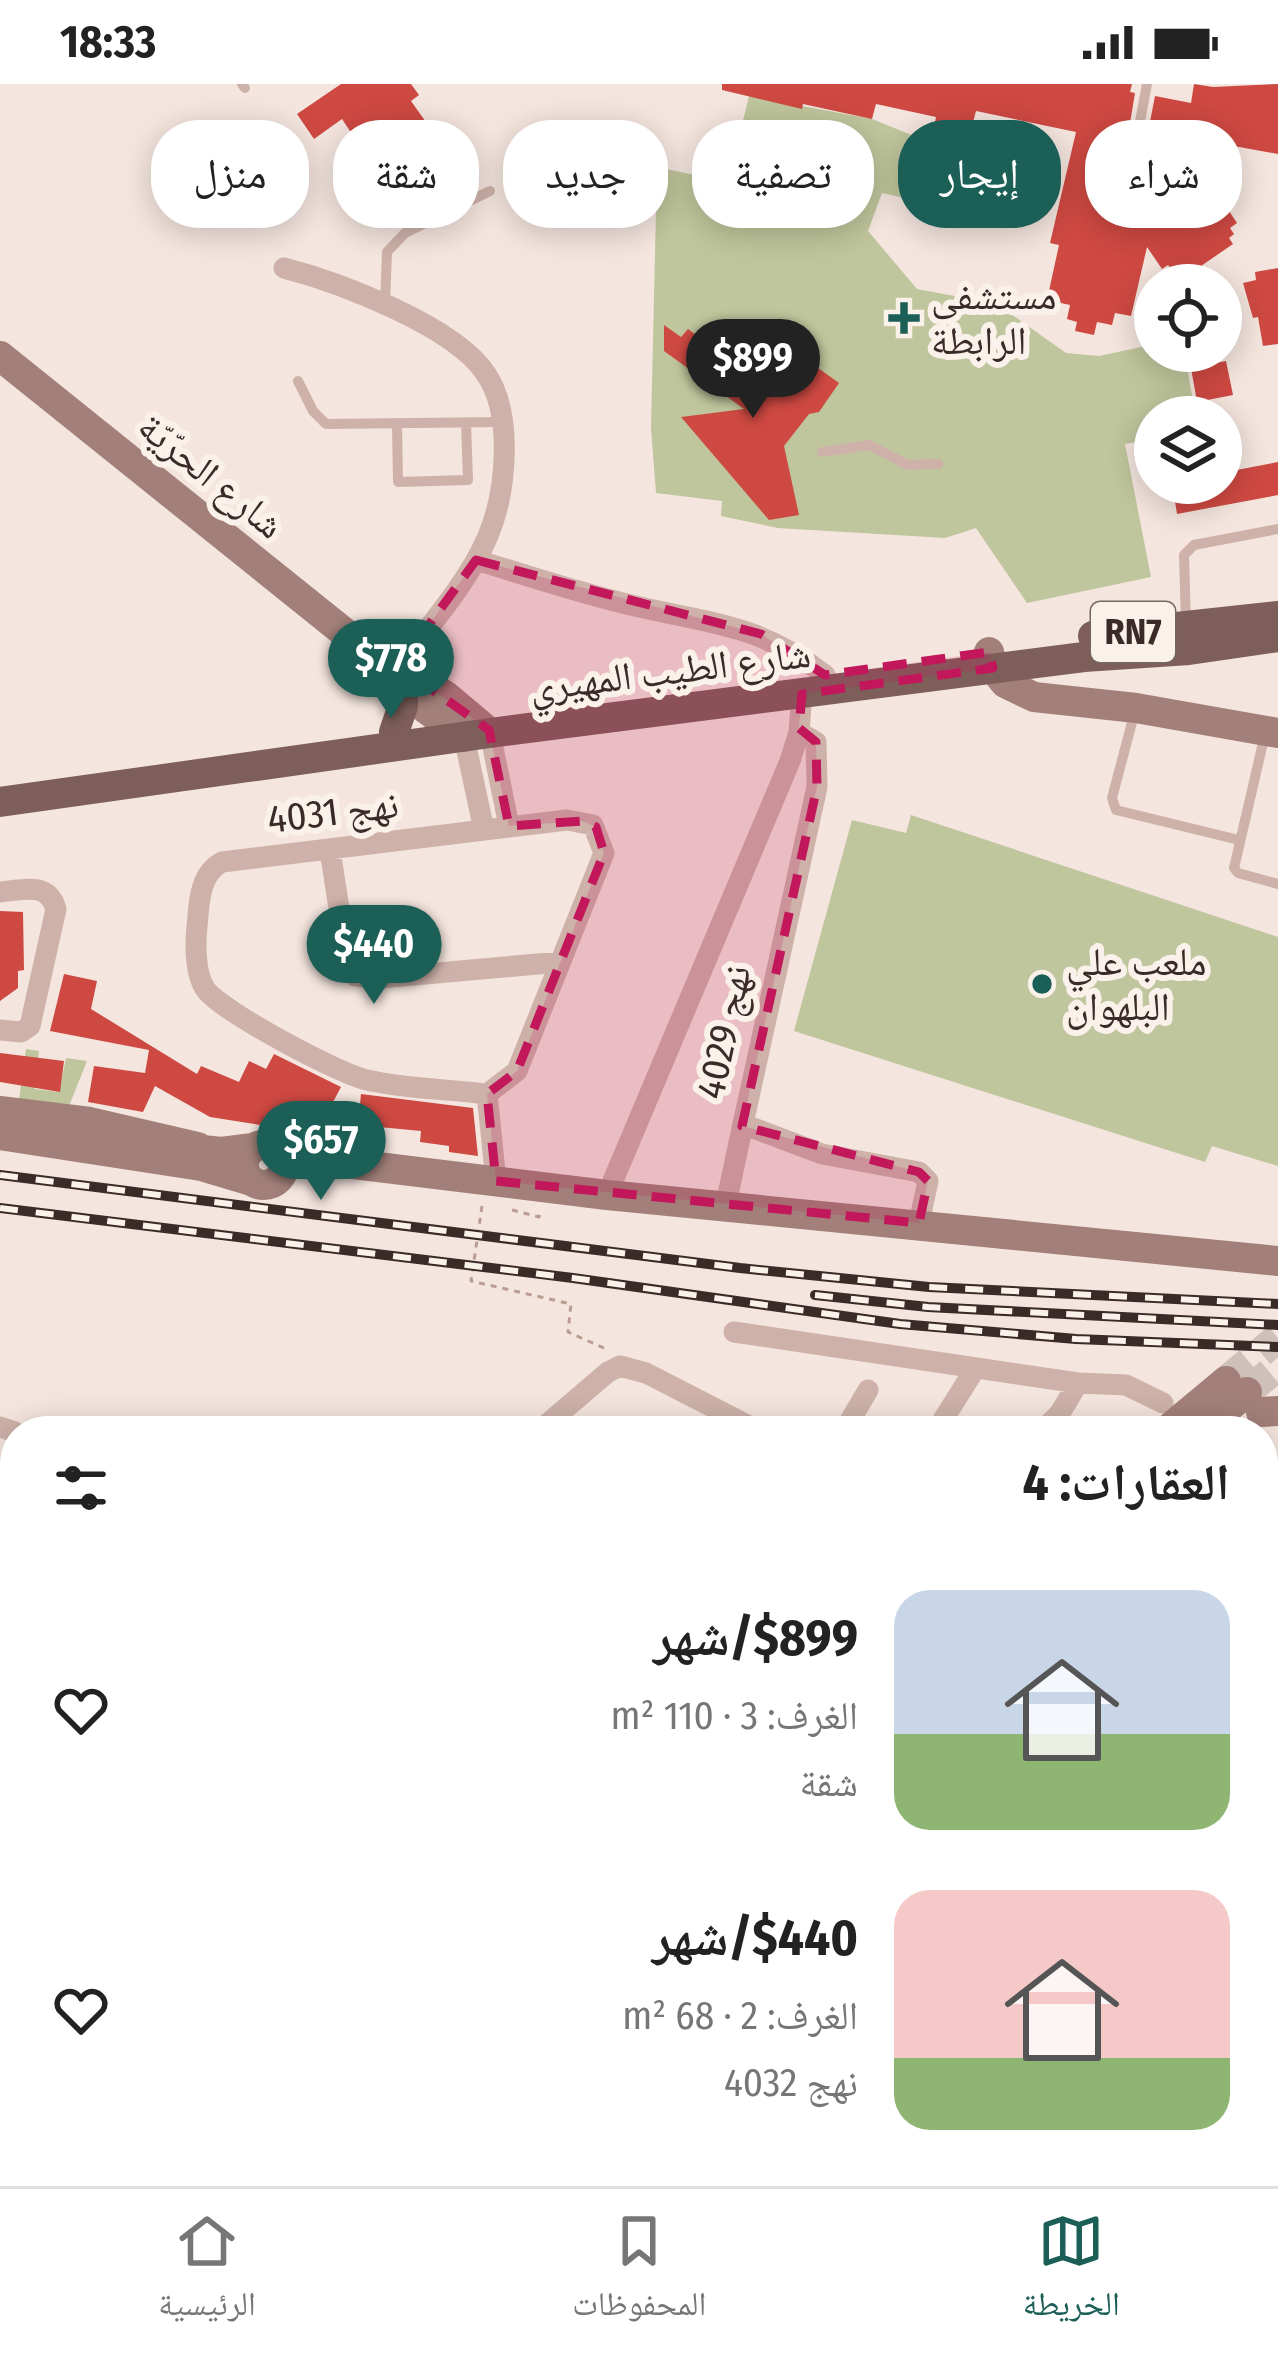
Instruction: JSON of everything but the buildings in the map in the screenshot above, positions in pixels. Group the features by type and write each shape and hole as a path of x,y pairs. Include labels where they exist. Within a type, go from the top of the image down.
{"main road":[{"name":"RN7","path":"991,660 1278,616"},
{"name":"RN7","path":"991,660 1278,637"},
{"name":"شارع الطيب المهيري","path":"0,802 469,728 991,660"},
{"path":"393,669 403,706 394,732"},
{"name":"شارع الطيب المهيري","path":"0,781 394,732 469,728"}],"street":[{"path":"284,268 332,280 385,305 472,357 488,376 501,422 501,484 488,536 476,560 393,669"},
{"name":"شارع الحرّيّة","path":"0,356 469,728"},
{"path":"476,560 622,603 760,634 791,649 814,684 799,732 607,1195"},
{"path":"991,660 1005,683 1034,697 1136,708 1272,732"},
{"path":"469,728 509,826"},
{"path":"469,728 484,830"},
{"name":"نهج 4029","path":"799,732 816,742 817,787 743,1124 822,1154 919,1172 928,1181 919,1223"},
{"name":"نهج 4031","path":"582,821 598,832 604,854 517,1071 487,1094 368,1081 339,1071 216,1000 200,980 196,932 206,874 214,866 509,826 582,821"},
{"path":"330,850 348,967 355,976 381,978 560,962"},
{"path":"0,892 42,890 52,897 56,909 30,1026 21,1032 0,1030"},
{"path":"487,1094 489,1192"},
{"path":"0,1111 90,1123 211,1159 262,1182 353,1165"},
{"path":"726,1204 743,1124"},
{"path":"0,1125 211,1159"},
{"path":"0,1135 211,1159"},
{"path":"262,1182 244,1165 263,1148"},
{"path":"0,1153 104,1167 211,1159 263,1148 489,1192 726,1204 1278,1261"},
{"path":"734,1332 1078,1383 1126,1385 1163,1416"},
{"path":"557,1416 620,1366 646,1373 730,1416"},
{"path":"946,1416 975,1369"},
{"path":"1057,1416 1078,1383"},
{"path":"853,1416 868,1390"},
{"path":"1171,1416 1252,1405"}],"lane":[{"path":"1140,120 1147,84"},
{"path":"385,305 387,252 405,233 490,191"},
{"path":"298,381 313,411 326,424 501,422"},
{"path":"397,423 398,482 468,480 466,422"},
{"path":"821,452 869,445 908,465 938,464"},
{"path":"1186,627 1184,555 1195,545 1278,529"},
{"path":"1136,708 1113,806 1239,840"},
{"path":"1272,732 1239,840 1235,871 1278,884"}],"path":[{"path":"489,1192 471,1282 571,1304 568,1332 615,1353 620,1366"}],"highlighted area":[{"path":"476,560 761,634 825,675 989,652 993,668 802,694 799,728 816,742 817,787 742,1126 919,1172 928,1181 919,1223 496,1181 487,1094 517,1071 604,853 596,827 582,821 509,826 489,730 399,666"}],"green space":[{"path":"749,96 872,119 898,130 898,197 882,193 874,215 874,120 743,120"},
{"path":"668,169 692,174 692,228 869,228 917,289 997,304 1066,353 1099,356 1134,348 1134,372 1188,372 1192,396 1134,396 1134,442 1125,444 1151,577 1027,603 976,528 945,538 778,528 721,516 722,501 656,493 651,428 656,228 668,228"},
{"name":"ملعب علي البلهوان","path":"911,815 1278,937 1278,1166 1212,1146 1205,1162 794,1031 852,820 906,833"},
{"path":"26,1049 39,1051 35,1089 59,1092 66,1058 87,1061 69,1106 19,1100"}],"tunnel":[{"path":"1226,1381 1278,1338"},
{"path":"1247,1392 1278,1366"}],"railway":[{"path":"0,1175 740,1268 929,1287 1278,1304"},
{"path":"0,1208 573,1278 900,1324 1076,1339 1278,1347"},
{"path":"815,1295 928,1307 1278,1325"}],"place":[{"name":"مستشفى الرابطة","path":"904,318"},
{"name":"ملعب علي البلهوان","path":"1042,984"}]}
